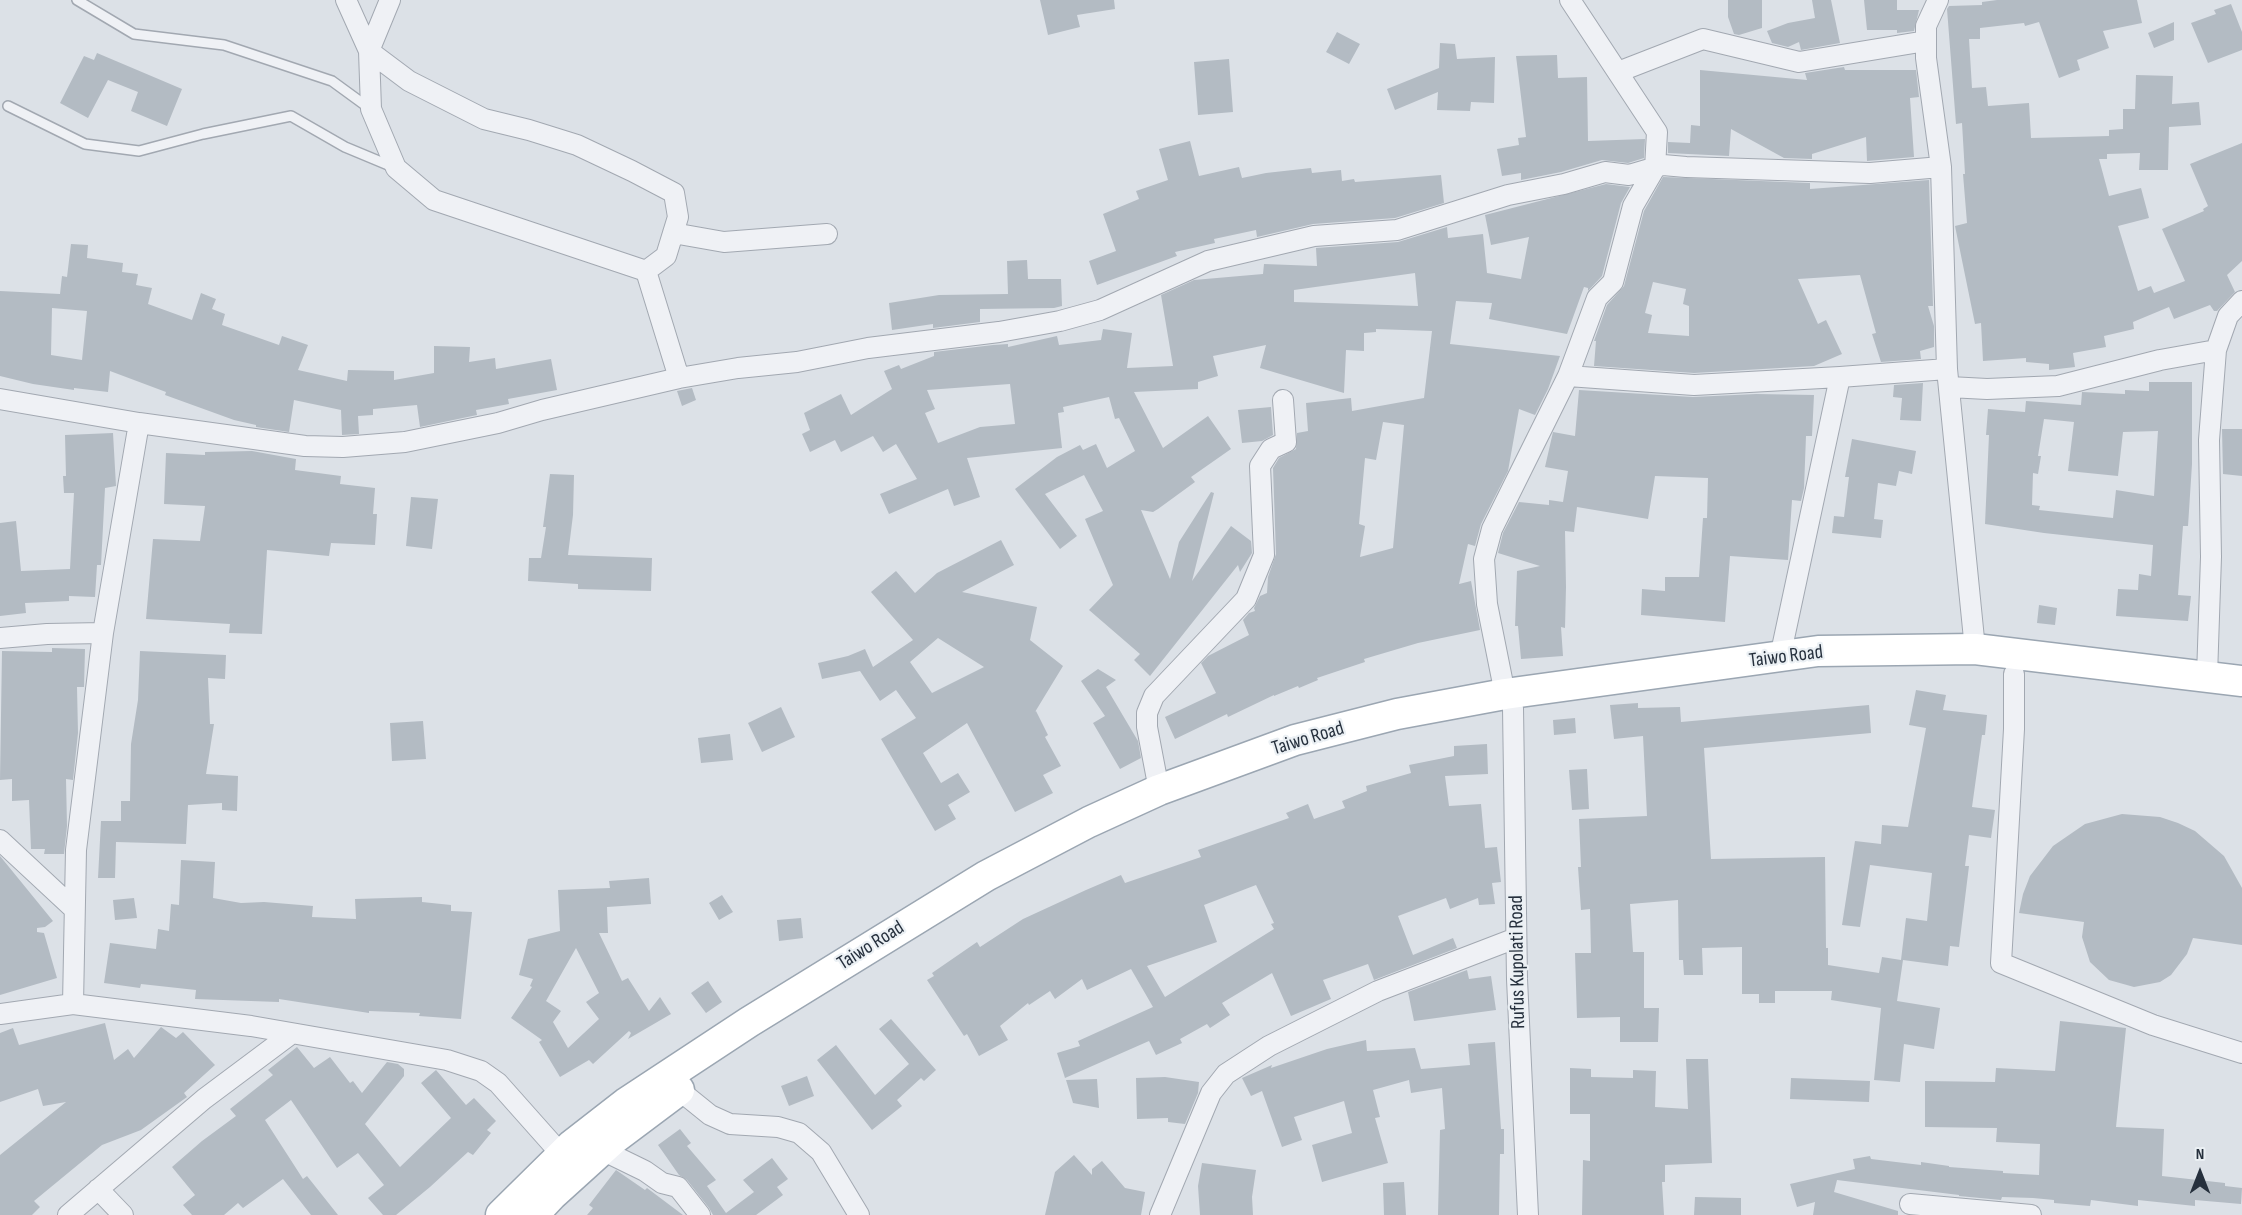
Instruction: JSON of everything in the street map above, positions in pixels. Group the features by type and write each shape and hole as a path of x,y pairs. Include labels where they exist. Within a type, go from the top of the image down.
{"main road":[{"name":"Taiwo Road","path":"533,1215 602,1150 680,1090 848,979 998,889 1076,846 1228,782 1305,754 1509,701 1818,651 1975,649 2242,681"},
{"name":"Taiwo Road","path":"501,1215 562,1155 626,1103 749,1022 986,876 1089,822 1159,790 1295,740 1398,714 1595,694 1798,669 1961,669 2242,699"}],"street":[{"path":"346,0 369,51 371,109 396,168 434,200 646,271"},
{"path":"369,51 390,0"},
{"path":"1570,0 1657,132 1655,168"},
{"path":"1938,0 1926,26 1926,58 1941,167 1948,378 1975,649"},
{"path":"1617,72 1703,39 1798,62 1926,41"},
{"path":"369,51 410,81 484,119 529,129 577,146 674,193 678,217 666,256 646,271"},
{"path":"0,399 139,423 305,446 343,447 405,442 498,423 542,410 680,378 738,368 797,362 868,348 999,332 1060,321 1100,310 1208,261 1314,236 1397,230 1508,195 1564,184 1605,172 1629,175 1663,165 1870,173 1941,167"},
{"name":"Rufus Kupolati Road","path":"1528,1215 1509,701 1487,604 1484,559 1492,529 1568,376 1597,298 1613,282 1633,206 1655,168"},
{"path":"673,233 724,242 827,234"},
{"path":"646,271 680,378"},
{"path":"2206,676 2211,557 2209,440 2216,351 2228,316 2242,301"},
{"path":"1568,376 1694,385 1840,377 1948,378 1988,389 2058,386 2160,360 2216,351"},
{"path":"1780,657 1840,377"},
{"path":"1159,790 1147,713 1154,696 1246,599 1264,555 1260,466 1271,449 1286,442 1283,400"},
{"path":"73,1004 73,908 76,850 103,633 139,423"},
{"path":"0,638 103,633"},
{"path":"2014,674 2014,729 2001,963 2153,1025 2242,1053"},
{"path":"0,840 73,908"},
{"path":"1160,1215 1211,1093 1226,1074 1269,1046 1378,990 1516,938"},
{"path":"0,1014 73,1004 251,1026 447,1060 481,1071 498,1083 562,1155"},
{"path":"68,1215 204,1099 291,1034"},
{"path":"680,1090 710,1115 730,1124 778,1127 799,1133 821,1152 859,1215"},
{"path":"602,1150 645,1171 662,1183 678,1187 700,1215"},
{"path":"98,1189 123,1215"},
{"path":"1910,1204 2031,1215"}],"lane":[{"path":"77,0 134,34 224,45 332,81 371,109"},
{"path":"8,106 84,144 140,151 203,134 291,116 345,147 396,168"}],"building":[{"path":"1040,0 1114,0 1115,9 1077,15 1080,27 1048,35"},
{"path":"1728,0 1762,0 1762,28 1739,35 1734,34 1728,17"},
{"path":"1812,0 1831,0 1840,43 1801,50 1799,42 1788,47 1772,43 1767,31 1788,23 1815,18"},
{"path":"1864,0 1897,0 1897,10 1919,10 1914,31 1897,33 1897,30 1867,30"},
{"path":"1997,0 2137,0 2142,23 2103,31 2109,48 2077,60 2080,70 2059,78 2039,22 2025,26 2024,23 1980,28 1980,39 1969,39 1972,88 1986,87 1988,106 2029,103 2031,138 2109,136 2109,130 2123,129 2123,109 2135,109 2136,75 2173,76 2172,104 2199,102 2201,125 2169,127 2168,170 2139,170 2140,153 2107,154 2107,159 2099,159 2109,196 2141,188 2149,218 2118,226 2138,291 2151,286 2154,293 2185,281 2162,229 2204,211 2203,209 2208,206 2190,164 2242,143 2242,261 2227,275 2235,292 2217,311 2214,311 2210,305 2174,319 2169,307 2133,322 2134,329 2104,336 2106,347 2073,353 2075,367 2049,370 2049,364 2026,362 2026,358 1983,361 1981,323 1975,324 1955,226 1967,223 1962,123 1956,124 1947,9 1949,6 1982,5 1982,2"},
{"path":"2231,4 2242,32 2242,50 2208,63 2191,23 2216,14 2214,10"},
{"path":"2174,22 2174,40 2154,48 2148,33"},
{"path":"1337,32 1360,44 1349,64 1326,52"},
{"path":"1440,43 1455,44 1457,59 1495,57 1494,103 1471,102 1470,111 1437,110 1438,92 1395,110 1387,89 1439,68"},
{"path":"97,53 182,89 167,126 131,111 138,92 108,80 88,118 60,103 84,56 94,60"},
{"path":"1557,55 1558,78 1587,77 1588,141 1645,139 1644,158 1628,163 1602,160 1561,172 1521,180 1521,173 1502,176 1497,149 1519,145 1518,138 1526,137 1516,56"},
{"path":"1229,59 1233,112 1198,115 1194,62"},
{"path":"1844,67 1845,70 1916,70 1919,97 1910,98 1914,157 1867,161 1866,137 1812,154 1812,159 1784,158 1731,129 1729,156 1668,153 1668,142 1690,143 1691,125 1700,126 1700,70 1807,80 1805,73"},
{"path":"1190,141 1199,176 1239,167 1242,178 1311,168 1312,173 1341,170 1342,181 1354,179 1355,182 1441,175 1444,203 1395,218 1313,224 1257,237 1256,230 1214,239 1215,243 1175,252 1177,256 1097,285 1089,261 1116,251 1103,214 1139,199 1136,191 1168,180 1159,149"},
{"path":"1663,177 1810,183 1810,189 1929,180 1933,306 1928,306 1934,326 1934,347 1920,351 1921,359 1881,362 1872,334 1876,333 1860,275 1798,279 1818,324 1826,320 1842,354 1814,366 1694,373 1594,366 1596,341 1594,341 1607,305 1624,286 1644,211","holes":["1653,282 1686,289 1683,304 1689,306 1689,336 1648,333 1652,315 1645,313"]},
{"path":"1606,184 1630,187 1621,203 1602,276 1588,291 1588,288 1584,287 1567,334 1489,319 1492,303 1456,301 1450,344 1560,356 1548,389 1535,415 1519,409 1508,471 1481,524 1475,546 1468,544 1459,584 1471,581 1480,630 1418,643 1364,659 1365,662 1317,678 1318,680 1299,688 1298,686 1274,695 1228,717 1227,714 1175,739 1165,717 1216,693 1201,663 1208,656 1249,635 1243,620 1249,613 1255,611 1254,608 1260,596 1267,593 1268,577 1276,554 1273,468 1279,458 1296,449 1297,433 1308,431 1306,403 1351,398 1352,411 1424,398 1432,331 1376,329 1376,332 1364,333 1364,351 1346,350 1344,393 1260,368 1266,345 1213,356 1218,376 1198,382 1198,389 1134,392 1163,448 1208,416 1231,449 1191,477 1195,482 1158,509 1153,512 1141,510 1170,579 1179,542 1211,492 1214,493 1192,581 1231,526 1251,541 1252,553 1240,572 1238,565 1150,676 1134,660 1140,654 1089,610 1113,585 1085,519 1103,511 1084,475 1045,494 1077,536 1060,549 1015,489 1057,457 1080,445 1083,450 1096,444 1107,468 1135,451 1119,418 1115,419 1109,397 1063,407 1064,412 1058,413 1062,448 967,458 980,497 954,506 948,489 889,514 880,494 917,479 896,444 883,452 873,436 841,452 835,440 810,452 802,434 810,430 804,413 841,394 851,415 892,389 884,371 899,365 901,369 934,356 934,352 993,345 1008,344 1008,347 1057,336 1059,345 1101,340 1103,329 1132,333 1127,368 1173,366 1161,295 1194,280 1263,274 1264,264 1317,266 1316,248 1398,242 1447,227 1448,238 1483,234 1487,273 1521,279 1529,237 1491,245 1485,215","holes":["1415,273 1418,306 1294,302 1294,290","1010,384 1015,424 980,427 938,443 925,413 935,409 927,390","1383,422 1404,425 1393,548 1360,557 1365,526 1359,524 1365,458 1376,460"]},
{"path":"71,244 88,245 87,258 123,263 122,272 138,274 136,285 152,288 148,304 192,320 201,293 216,299 212,309 225,314 222,325 279,345 282,336 308,345 298,370 347,381 348,370 394,371 394,380 434,373 434,346 470,347 469,362 495,358 496,369 551,359 557,390 508,399 509,404 476,410 477,415 420,427 417,405 373,409 373,415 358,416 359,434 342,435 341,410 294,400 289,432 256,427 256,425 234,420 165,395 166,392 110,371 108,392 33,384 0,376 0,291 60,294 62,276 67,277","holes":["52,308 87,311 82,360 51,355"]},
{"path":"1027,260 1028,279 1061,279 1062,306 980,309 980,322 933,328 933,324 892,330 889,303 939,295 1008,294 1007,261"},
{"path":"2149,382 2192,382 2192,464 2188,526 2183,526 2178,595 2191,596 2188,621 2116,616 2118,589 2138,590 2139,574 2151,576 2153,545 1985,524 1988,409 2025,412 2026,401 2081,405 2082,392 2125,394 2125,390 2149,391","holes":["2044,419 2074,422 2068,471 2118,476 2123,432 2158,431 2154,496 2116,490 2113,518 2039,510 2040,506 2032,505 2033,473 2038,474 2041,456 2038,456"]},
{"path":"1923,383 1921,421 1900,420 1902,398 1893,397 1894,385"},
{"path":"692,388 696,400 682,406 677,391"},
{"path":"1579,390 1693,397 1756,394 1814,395 1812,436 1806,436 1804,488 1801,501 1792,500 1788,560 1730,556 1725,622 1641,615 1642,589 1665,591 1665,577 1699,577 1703,518 1707,518 1708,478 1655,476 1648,519 1577,507 1574,532 1565,531 1565,628 1561,627 1563,656 1521,659 1518,626 1515,626 1517,571 1540,566 1498,553 1503,533 1519,502 1549,505 1549,500 1563,502 1568,471 1545,467 1553,432 1575,436"},
{"path":"1271,407 1273,435 1262,441 1242,443 1238,410"},
{"path":"2222,429 2242,429 2242,476 2223,474"},
{"path":"113,433 116,486 105,488 101,565 97,565 95,597 69,596 69,601 25,603 26,613 0,616 0,523 16,521 21,571 70,569 74,493 64,493 65,435"},
{"path":"1852,439 1916,451 1912,474 1899,471 1896,486 1878,483 1874,519 1883,520 1881,538 1832,533 1834,516 1844,517 1849,477 1845,477"},
{"path":"252,451 296,459 295,470 341,476 340,484 375,488 373,514 377,514 375,545 331,543 329,556 267,550 262,634 229,633 230,624 146,619 153,539 200,541 205,506 164,504 166,453 205,455 205,452"},
{"path":"550,474 574,475 573,515 568,555 652,558 651,591 578,589 578,584 528,581 529,558 541,558"},
{"path":"411,497 438,499 432,549 406,546"},
{"path":"1001,540 1014,565 962,592 1037,607 1030,640 1063,666 1035,712 1048,735 1045,737 1061,766 1043,775 1053,793 1015,812 967,723 923,753 941,783 958,773 970,792 948,805 956,819 935,831 881,739 916,718 896,690 880,701 860,671 822,679 818,663 848,656 865,649 873,667 913,640 871,592 896,571 915,593 937,573","holes":["938,638 984,667 932,693 910,662"]},
{"path":"2039,605 2057,608 2055,625 2037,623"},
{"path":"52,648 85,649 84,687 77,687 78,733 73,780 66,779 67,826 64,854 44,854 45,849 31,849 29,800 12,801 12,779 0,780 2,651 52,652"},
{"path":"140,651 226,655 225,679 208,678 210,724 214,724 206,774 238,776 237,811 222,810 222,803 188,805 186,844 116,842 115,878 98,878 101,821 121,821 121,801 130,801 131,744 138,700"},
{"path":"1098,669 1116,680 1106,687 1138,741 1141,758 1120,769 1093,723 1105,716 1081,681"},
{"path":"1916,690 1946,695 1943,710 1987,715 1972,807 1995,810 1991,838 1969,835 1965,866 1969,866 1959,947 1950,946 1948,966 1903,960 1897,1001 1940,1008 1934,1049 1904,1044 1900,1082 1874,1080 1881,1008 1831,1000 1832,991 1775,991 1775,1003 1759,1003 1759,994 1742,994 1742,947 1702,948 1703,975 1684,975 1683,960 1679,960 1678,900 1630,904 1633,952 1644,952 1644,1008 1659,1008 1658,1042 1620,1042 1620,1017 1577,1018 1575,953 1591,953 1590,909 1581,910 1578,867 1581,867 1579,819 1647,816 1643,736 1614,739 1610,705 1638,703 1638,708 1680,707 1681,722 1869,705 1871,733 1704,748 1711,859 1825,857 1828,965 1879,973 1882,957 1901,960 1906,918 1927,921 1932,873 1870,865 1860,927 1842,925 1855,841 1881,844 1882,825 1908,827 1926,728 1909,725"},
{"path":"781,707 795,737 762,752 748,723"},
{"path":"1575,718 1576,733 1554,735 1553,720"},
{"path":"423,721 426,759 392,761 390,723"},
{"path":"730,734 733,760 701,763 698,738"},
{"path":"1487,744 1488,774 1445,776 1449,806 1481,804 1485,848 1497,847 1501,882 1492,883 1495,904 1479,905 1478,898 1450,909 1446,898 1398,916 1413,955 1453,938 1457,948 1374,980 1368,964 1323,980 1331,999 1291,1016 1272,973 1222,1003 1230,1015 1210,1028 1207,1024 1180,1039 1182,1043 1156,1055 1149,1041 1065,1078 1057,1053 1080,1046 1078,1041 1153,1007 1131,969 1087,990 1082,979 1055,999 1050,991 1029,1005 1028,1003 1000,1026 1008,1040 979,1056 967,1034 964,1036 927,980 934,976 932,973 977,942 980,947 1023,919 1086,890 1121,875 1125,883 1201,857 1198,850 1289,818 1286,813 1308,804 1314,819 1345,808 1342,801 1367,791 1366,786 1411,773 1409,765 1454,756 1454,746","holes":["1256,885 1274,923 1271,924 1274,929 1165,997 1147,966 1217,942 1204,905"]},
{"path":"1587,769 1589,809 1572,810 1569,770"},
{"path":"2122,814 2160,817 2178,823 2195,831 2224,856 2242,888 2242,945 2193,938 2187,954 2171,975 2160,982 2134,987 2109,980 2090,962 2082,937 2084,922 2019,913 2030,876 2053,846 2085,824"},
{"path":"0,856 53,921 45,927 37,928 37,932 44,933 57,978 0,995"},
{"path":"181,860 215,862 213,898 241,903 264,902 313,906 312,917 356,919 355,899 422,897 422,902 451,905 451,911 472,912 461,1019 419,1016 420,1013 369,1011 369,1013 279,999 279,1002 195,999 196,990 141,984 140,988 104,983 110,943 156,949 158,929 169,931 171,904 179,905"},
{"path":"649,878 651,904 607,907 608,933 599,933 622,981 628,978 649,1011 660,997 671,1014 628,1039 631,1033 629,1031 593,1064 589,1060 560,1077 539,1042 542,1040 511,1018 532,987 530,986 533,979 519,975 528,939 560,931 558,890 610,888 609,881","holes":["576,948 599,993 586,1002 599,1019 568,1048 553,1022 561,1011 546,1001"]},
{"path":"722,895 733,912 719,920 709,903"},
{"path":"134,898 137,918 115,920 113,900"},
{"path":"801,918 803,938 779,941 777,920"},
{"path":"1467,970 1469,979 1491,976 1496,1010 1414,1021 1408,992"},
{"path":"708,981 722,1002 706,1013 691,993"},
{"path":"891,1019 936,1070 924,1081 921,1078 897,1100 902,1106 872,1130 817,1060 836,1045 875,1095 909,1064 879,1029"},
{"path":"2060,1021 2126,1028 2116,1127 2164,1129 2162,1176 2225,1183 2225,1186 2242,1188 2241,1204 2195,1200 2195,1206 2138,1200 2138,1206 2091,1200 2090,1206 2054,1203 2054,1200 2033,1198 2002,1197 2001,1200 1959,1196 1837,1180 1834,1192 1898,1211 1898,1215 1813,1215 1815,1202 1797,1207 1790,1184 1855,1169 1853,1159 1870,1156 1871,1159 1921,1165 1921,1162 1949,1167 2003,1171 2003,1173 2039,1175 2040,1144 1996,1142 1997,1128 1925,1127 1925,1081 1995,1082 1996,1068 2055,1071"},
{"path":"105,1023 114,1060 128,1049 134,1058 161,1027 176,1038 183,1032 215,1065 184,1093 187,1097 141,1130 102,1145 34,1201 40,1207 32,1215 0,1215 0,1155 66,1102 43,1106 38,1089 0,1102 0,1033 13,1028 19,1045"},
{"path":"1366,1040 1367,1051 1415,1048 1421,1069 1470,1065 1468,1044 1495,1042 1501,1129 1504,1129 1504,1154 1500,1154 1499,1215 1438,1215 1440,1130 1445,1129 1442,1088 1411,1093 1409,1080 1373,1090 1380,1117 1375,1118 1388,1163 1322,1182 1312,1145 1352,1133 1344,1101 1294,1117 1302,1140 1282,1147 1262,1091 1251,1096 1242,1078 1272,1065 1271,1068 1327,1049"},
{"path":"297,1047 314,1068 330,1057 350,1083 353,1081 362,1093 387,1062 398,1064 404,1069 404,1076 365,1124 400,1167 451,1118 421,1083 436,1070 466,1105 474,1098 496,1121 487,1130 491,1133 473,1155 468,1152 396,1215 383,1215 368,1198 384,1185 358,1153 337,1168 291,1100 265,1120 303,1179 307,1176 338,1215 311,1215 283,1179 243,1208 238,1203 224,1215 192,1215 183,1205 195,1195 172,1167 236,1116 230,1109 273,1075 268,1070"},
{"path":"1686,1059 1708,1059 1712,1163 1665,1165 1665,1182 1662,1182 1664,1215 1582,1215 1583,1160 1590,1161 1590,1114 1570,1114 1570,1068 1591,1069 1591,1077 1633,1078 1633,1070 1656,1071 1655,1107 1688,1109"},
{"path":"807,1076 814,1096 789,1106 781,1086"},
{"path":"1165,1077 1199,1082 1198,1093 1185,1124 1168,1122 1168,1118 1137,1119 1136,1078"},
{"path":"1791,1078 1870,1081 1869,1102 1790,1099"},
{"path":"1097,1079 1099,1108 1073,1103 1066,1080"},
{"path":"680,1129 691,1143 687,1146 716,1180 707,1186 726,1213 754,1192 743,1180 772,1158 788,1179 777,1187 783,1195 756,1215 713,1215 687,1180 679,1175 658,1145"},
{"path":"1074,1155 1092,1175 1092,1169 1102,1161 1125,1188 1145,1192 1141,1215 1045,1215 1055,1172"},
{"path":"1202,1163 1256,1170 1252,1197 1253,1215 1200,1215 1198,1186"},
{"path":"616,1170 645,1190 647,1188 683,1215 587,1215 593,1208 589,1205"},
{"path":"1404,1182 1406,1215 1384,1215 1383,1183"},
{"path":"1695,1197 1741,1198 1741,1215 1694,1215"}]}
